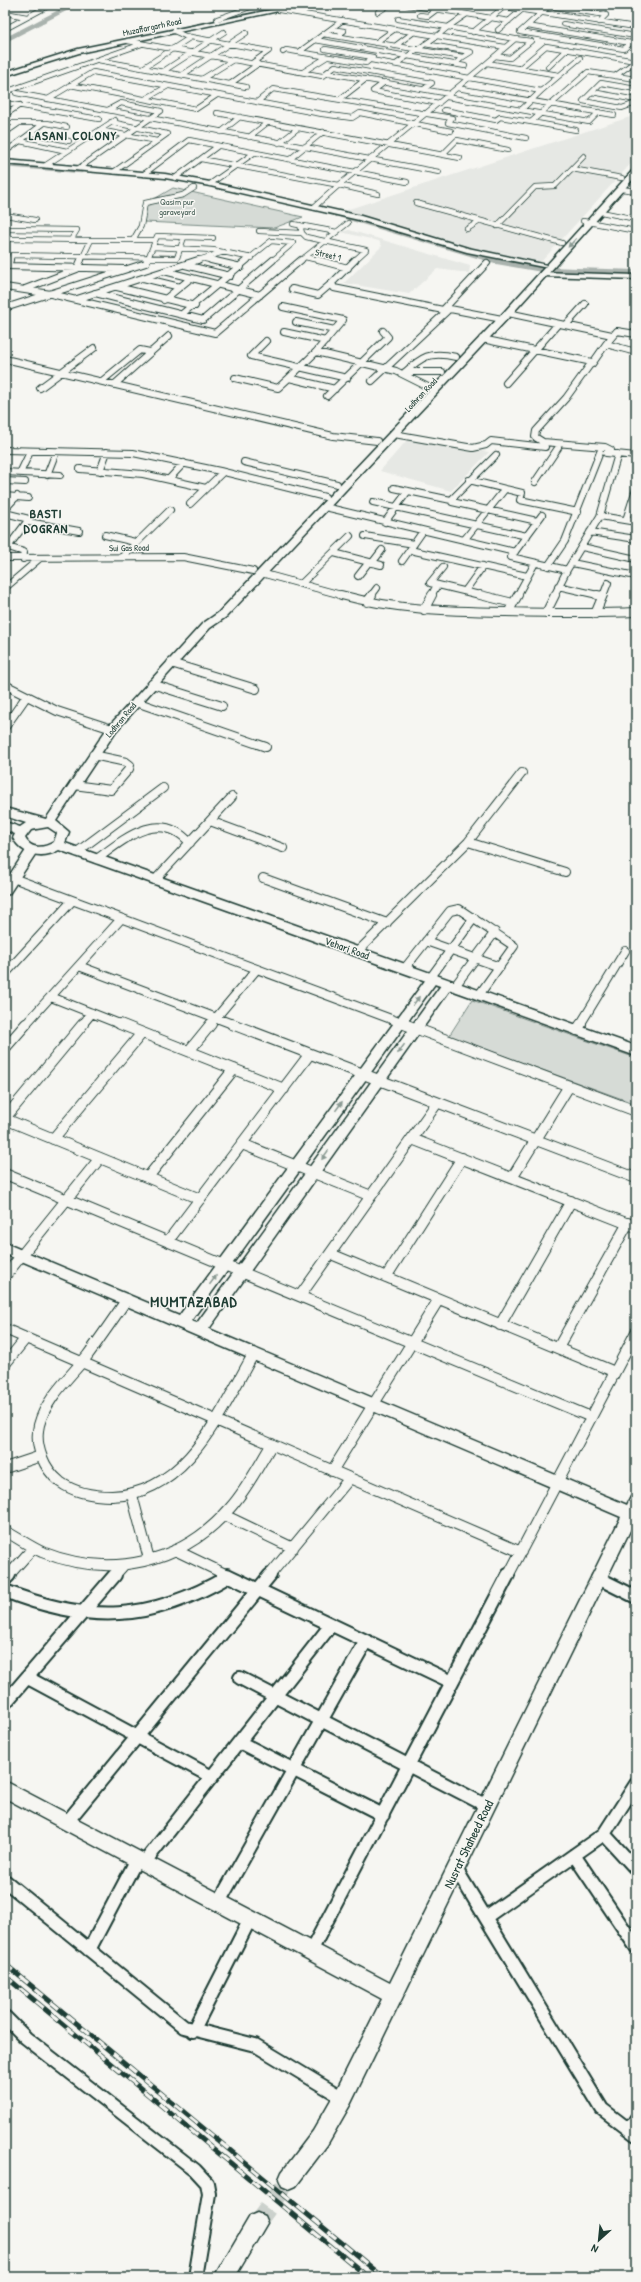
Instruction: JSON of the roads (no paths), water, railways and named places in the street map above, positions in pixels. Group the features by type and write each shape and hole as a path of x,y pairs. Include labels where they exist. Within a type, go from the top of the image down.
{"main road":[{"name":"Muzaffargarh Road","path":"5,69 62,51 289,5"},
{"name":"Muzaffargarh Road","path":"5,74 78,51 304,5"},
{"name":"Lodhran Road","path":"44,823 74,785 112,729 152,684 206,626 222,615 257,572 325,496 456,357 501,316 544,270 562,243 636,163"},
{"name":"Lodhran Road","path":"257,572 325,507 482,339 501,316 635,175"},
{"path":"5,812 55,825 63,832 62,841 58,845 46,850 32,850 21,843 21,832 28,826 44,823"},
{"path":"5,826 21,832"},
{"name":"Vehari Road","path":"58,845 636,1051"}],"street":[{"path":"43,5 49,5"},
{"path":"5,28 49,5"},
{"path":"217,19 256,5"},
{"path":"378,12 389,5"},
{"path":"408,5 509,21"},
{"path":"490,5 505,6 601,23 636,27"},
{"path":"498,30 528,5"},
{"path":"563,24 596,30 636,37 624,49 520,32 550,5 607,14 596,30 582,42"},
{"path":"623,5 636,7"},
{"path":"473,32 492,19 505,6"},
{"path":"424,8 420,13 428,16 436,10"},
{"path":"279,10 505,47"},
{"path":"5,13 27,17"},
{"path":"396,64 467,14"},
{"path":"549,36 569,18"},
{"path":"398,19 531,41 510,58 495,56"},
{"path":"618,25 625,19"},
{"path":"299,52 343,20"},
{"path":"331,29 342,32 355,22"},
{"path":"527,26 631,43"},
{"path":"375,43 395,29"},
{"path":"174,31 191,37 269,52 252,64"},
{"path":"162,72 224,32"},
{"path":"395,46 414,32"},
{"path":"182,76 246,33"},
{"path":"324,34 463,57"},
{"path":"143,68 191,37"},
{"path":"314,207 515,39"},
{"path":"315,40 465,66"},
{"path":"128,41 170,50 322,76"},
{"path":"5,92 143,44"},
{"path":"425,44 471,52 468,54"},
{"path":"520,68 546,46 636,60"},
{"path":"325,49 373,57 370,60"},
{"path":"548,67 567,49"},
{"path":"283,52 286,50 366,63 370,60 541,91"},
{"path":"455,64 468,54 477,56"},
{"path":"302,72 327,57"},
{"path":"520,110 580,58"},
{"path":"98,60 246,87"},
{"path":"202,79 233,60"},
{"path":"615,76 628,68 636,60"},
{"path":"487,63 520,68 565,78"},
{"path":"230,84 258,64"},
{"path":"314,82 335,66 432,83 424,89"},
{"path":"542,66 556,68"},
{"path":"619,66 636,69"},
{"path":"568,68 575,69"},
{"path":"582,70 636,79"},
{"path":"48,99 93,72 352,118 360,113 451,131"},
{"path":"327,72 424,89 520,110 589,122 599,112"},
{"path":"531,122 588,72"},
{"path":"340,99 366,79"},
{"path":"572,79 579,80"},
{"path":"367,97 385,82"},
{"path":"636,89 601,83 583,101 622,108 636,103"},
{"path":"70,85 196,109 217,95"},
{"path":"145,99 168,86"},
{"path":"457,88 614,115"},
{"path":"256,102 274,89 338,100 367,97 439,103"},
{"path":"592,92 631,99"},
{"path":"16,93 439,172"},
{"path":"622,108 636,94"},
{"path":"367,97 426,114 452,118 448,123 526,138"},
{"path":"5,103 99,119"},
{"path":"79,168 161,110 121,103 108,110"},
{"path":"5,116 20,105"},
{"path":"433,108 496,120 500,117 576,130"},
{"path":"217,113 460,158"},
{"path":"46,165 124,114"},
{"path":"221,132 240,117"},
{"path":"111,122 167,134 115,171"},
{"path":"5,123 43,124 67,127"},
{"path":"249,137 267,123"},
{"path":"5,133 18,124"},
{"path":"5,152 43,124"},
{"path":"279,143 297,129"},
{"path":"99,130 157,141"},
{"path":"290,159 323,132"},
{"path":"31,133 69,141"},
{"path":"442,155 457,140 508,150"},
{"path":"20,141 68,151"},
{"path":"144,174 187,141 407,182"},
{"path":"175,178 218,146"},
{"path":"210,184 254,153"},
{"path":"497,226 535,187 554,186 584,156"},
{"path":"201,159 339,185 378,194"},
{"path":"5,162 144,174 210,184 361,218 467,250 544,270 636,277"},
{"path":"5,169 194,188 358,226"},
{"path":"572,169 622,178"},
{"path":"5,238 53,256 83,256 120,249 133,240 141,226 145,203 150,201 177,198 194,188"},
{"path":"621,189 636,191"},
{"path":"416,203 562,243"},
{"path":"601,212 636,219"},
{"path":"5,215 35,220"},
{"path":"467,229 480,221"},
{"path":"582,221 636,231"},
{"path":"5,287 76,299 215,333 348,223"},
{"path":"293,224 337,232"},
{"path":"292,289 318,295 366,250 306,237 302,233 300,225"},
{"path":"5,229 76,230 71,240"},
{"path":"259,231 302,233"},
{"path":"95,294 204,320 293,243 261,240 267,232"},
{"path":"5,308 146,263 157,236 212,238"},
{"path":"5,255 12,255 26,247 60,239 91,240 149,258 177,258 184,237"},
{"path":"53,256 60,239"},
{"path":"25,290 78,268 91,240"},
{"path":"133,240 155,240"},
{"path":"182,314 195,306 271,241"},
{"path":"153,247 224,252 252,258"},
{"path":"76,299 224,252"},
{"path":"5,272 6,266 12,255"},
{"path":"204,258 241,267"},
{"name":"Street 1","path":"305,258 348,268"},
{"path":"474,260 490,264"},
{"path":"444,309 490,264"},
{"path":"183,265 230,276"},
{"path":"6,266 125,269"},
{"path":"544,270 636,269"},
{"path":"164,271 260,295"},
{"path":"142,278 180,287"},
{"path":"144,316 191,278"},
{"path":"332,283 334,288 444,309 558,324 612,335"},
{"path":"117,287 195,306"},
{"path":"5,304 14,305"},
{"path":"566,326 585,304"},
{"path":"235,378 278,388 316,352 343,320 283,307"},
{"path":"372,381 447,311 444,309"},
{"path":"296,322 335,330"},
{"path":"506,382 558,324"},
{"path":"327,396 388,337 383,331"},
{"path":"610,453 611,450 605,447 543,442 537,440 535,437 536,431 592,364 612,335 617,331 636,334"},
{"path":"284,332 326,341"},
{"path":"115,384 170,336"},
{"path":"482,339 587,360 592,364"},
{"path":"266,341 250,356 346,378"},
{"path":"606,344 636,352"},
{"path":"40,388 94,348"},
{"path":"102,381 140,350 150,352"},
{"path":"316,352 404,373 442,372"},
{"path":"404,373 421,356 435,353 456,357"},
{"path":"5,359 323,432 328,430 338,430 348,434 348,437 377,441"},
{"path":"404,373 428,387"},
{"path":"289,378 335,389"},
{"path":"394,434 473,448 486,445 491,441 636,456"},
{"path":"535,482 558,448"},
{"path":"5,450 30,452 133,453 184,463 325,496"},
{"path":"20,473 30,452"},
{"path":"47,475 56,452"},
{"path":"100,471 107,452"},
{"path":"548,566 565,541 578,512 600,452"},
{"path":"546,613 558,586 600,516 618,454"},
{"path":"451,500 469,480 496,455"},
{"path":"244,462 337,484"},
{"path":"169,479 184,463"},
{"path":"80,469 169,479 206,488"},
{"path":"5,472 60,475"},
{"path":"190,504 223,472"},
{"path":"469,480 522,493 520,500 578,512"},
{"path":"5,481 25,482"},
{"path":"394,488 537,521"},
{"path":"464,540 505,489"},
{"path":"626,520 633,506 636,489"},
{"path":"385,522 408,491"},
{"path":"5,496 28,498"},
{"path":"5,509 17,496"},
{"path":"373,502 527,536"},
{"path":"325,507 515,552"},
{"path":"122,558 135,542 170,510"},
{"path":"5,513 25,517 29,519 28,522"},
{"path":"542,515 511,558 567,570"},
{"path":"600,516 636,522"},
{"path":"28,522 80,532"},
{"path":"24,559 24,552 8,547 28,522"},
{"path":"402,561 423,531"},
{"path":"590,532 636,539"},
{"path":"105,535 135,542"},
{"path":"301,584 350,536"},
{"path":"366,536 527,576"},
{"path":"582,547 636,559"},
{"path":"358,576 382,550"},
{"path":"334,553 381,565"},
{"name":"Sui Gas Road","path":"5,558 194,558 257,572 389,607 424,610 595,614 636,612"},
{"path":"5,588 39,559"},
{"path":"509,612 535,563"},
{"path":"572,563 636,576"},
{"path":"443,566 430,582 513,603"},
{"path":"465,591 483,566"},
{"path":"595,614 608,583"},
{"path":"424,610 437,585"},
{"path":"558,586 602,596"},
{"path":"367,602 377,588"},
{"path":"171,663 256,689"},
{"path":"152,684 222,706"},
{"path":"7,688 78,721 112,729"},
{"path":"5,727 26,697"},
{"path":"136,702 266,747"},
{"path":"74,785 112,790 129,769 130,765 126,762 93,755"},
{"path":"358,951 388,923 468,842 522,773"},
{"path":"78,852 163,788"},
{"path":"155,880 232,797"},
{"path":"210,821 283,848"},
{"path":"97,859 142,829 169,829 181,833 190,843"},
{"path":"468,842 565,872"},
{"path":"5,891 32,850"},
{"path":"13,878 636,1111"},
{"path":"263,878 388,923"},
{"path":"5,974 72,901"},
{"path":"405,968 453,909 459,909 514,946 479,995"},
{"path":"182,1322 474,918"},
{"path":"6,1044 51,997 121,919"},
{"path":"200,1330 416,1028 495,932"},
{"path":"426,941 500,967"},
{"path":"577,1030 625,951"},
{"path":"79,966 309,1055 636,1178"},
{"path":"189,1051 257,969"},
{"path":"51,997 284,1089"},
{"path":"92,1013 5,1118 200,1199"},
{"path":"53,1139 142,1033"},
{"path":"168,1241 309,1055"},
{"path":"148,1178 234,1069"},
{"path":"512,1178 569,1086"},
{"path":"300,1296 437,1103"},
{"path":"412,1139 632,1225 558,1348"},
{"path":"242,1144 371,1196"},
{"path":"5,1276 100,1158"},
{"path":"386,1277 462,1158"},
{"path":"5,1174 225,1264 591,1418"},
{"path":"500,1324 571,1201"},
{"path":"5,1248 557,1482 632,1516"},
{"path":"330,1254 615,1372"},
{"path":"127,1299 46,1409 39,1426 38,1443 41,1456 51,1475 74,1489 100,1496 132,1494 165,1480 194,1450 214,1420 254,1353"},
{"path":"332,1471 439,1299"},
{"path":"5,1329 521,1552"},
{"path":"311,1951 636,1332"},
{"path":"5,1364 26,1338"},
{"path":"5,1530 33,1548 83,1563 123,1566 149,1559 175,1550 224,1515 244,1488 272,1444"},
{"path":"5,1468 41,1456"},
{"path":"67,1822 350,1478"},
{"path":"132,1494 149,1559"},
{"path":"224,1515 293,1548"},
{"name":"Nusrat Shaheed Road","path":"289,2179 320,2138 343,2098 598,1578 632,1516"},
{"path":"5,1579 33,1548"},
{"path":"175,1550 452,1682"},
{"path":"5,1703 84,1614 123,1566"},
{"path":"5,1591 41,1605 84,1614 133,1612 155,1607 198,1593 229,1576"},
{"path":"598,1578 636,1597"},
{"path":"89,1950 141,1861 212,1777 331,1625"},
{"path":"219,1902 366,1641"},
{"path":"28,1678 212,1777"},
{"path":"240,1678 487,1806"},
{"path":"239,1742 383,1815"},
{"path":"486,1917 604,1834 636,1784"},
{"path":"5,1789 394,1995"},
{"path":"604,1834 636,1869"},
{"path":"574,1855 636,1947"},
{"path":"456,1868 602,2108 634,2128"},
{"path":"5,1880 175,2021 193,2031 220,2035 255,2045 343,2098"},
{"path":"193,2031 250,1919"},
{"path":"5,2017 26,2038 131,2119 195,2170 207,2182 210,2194 195,2277"},
{"path":"228,2269 257,2223"}],"waterway":[{"path":"5,40 73,5"},
{"path":"5,165 81,171"},
{"path":"336,214 493,260"},
{"path":"493,260 548,270 636,273"}],"tunnel":[{"path":"257,2223 289,2179"}],"railway":[{"path":"5,1964 383,2277"},
{"path":"5,1976 368,2277"}],"district":[{"name":"LASANI COLONY","path":"73,135"},
{"name":"BASTI DOGRAN","path":"46,520"},
{"name":"MUMTAZABAD","path":"194,1301"}],"park label":[{"name":"Qasim pur garaveyard","path":"177,208"}]}
